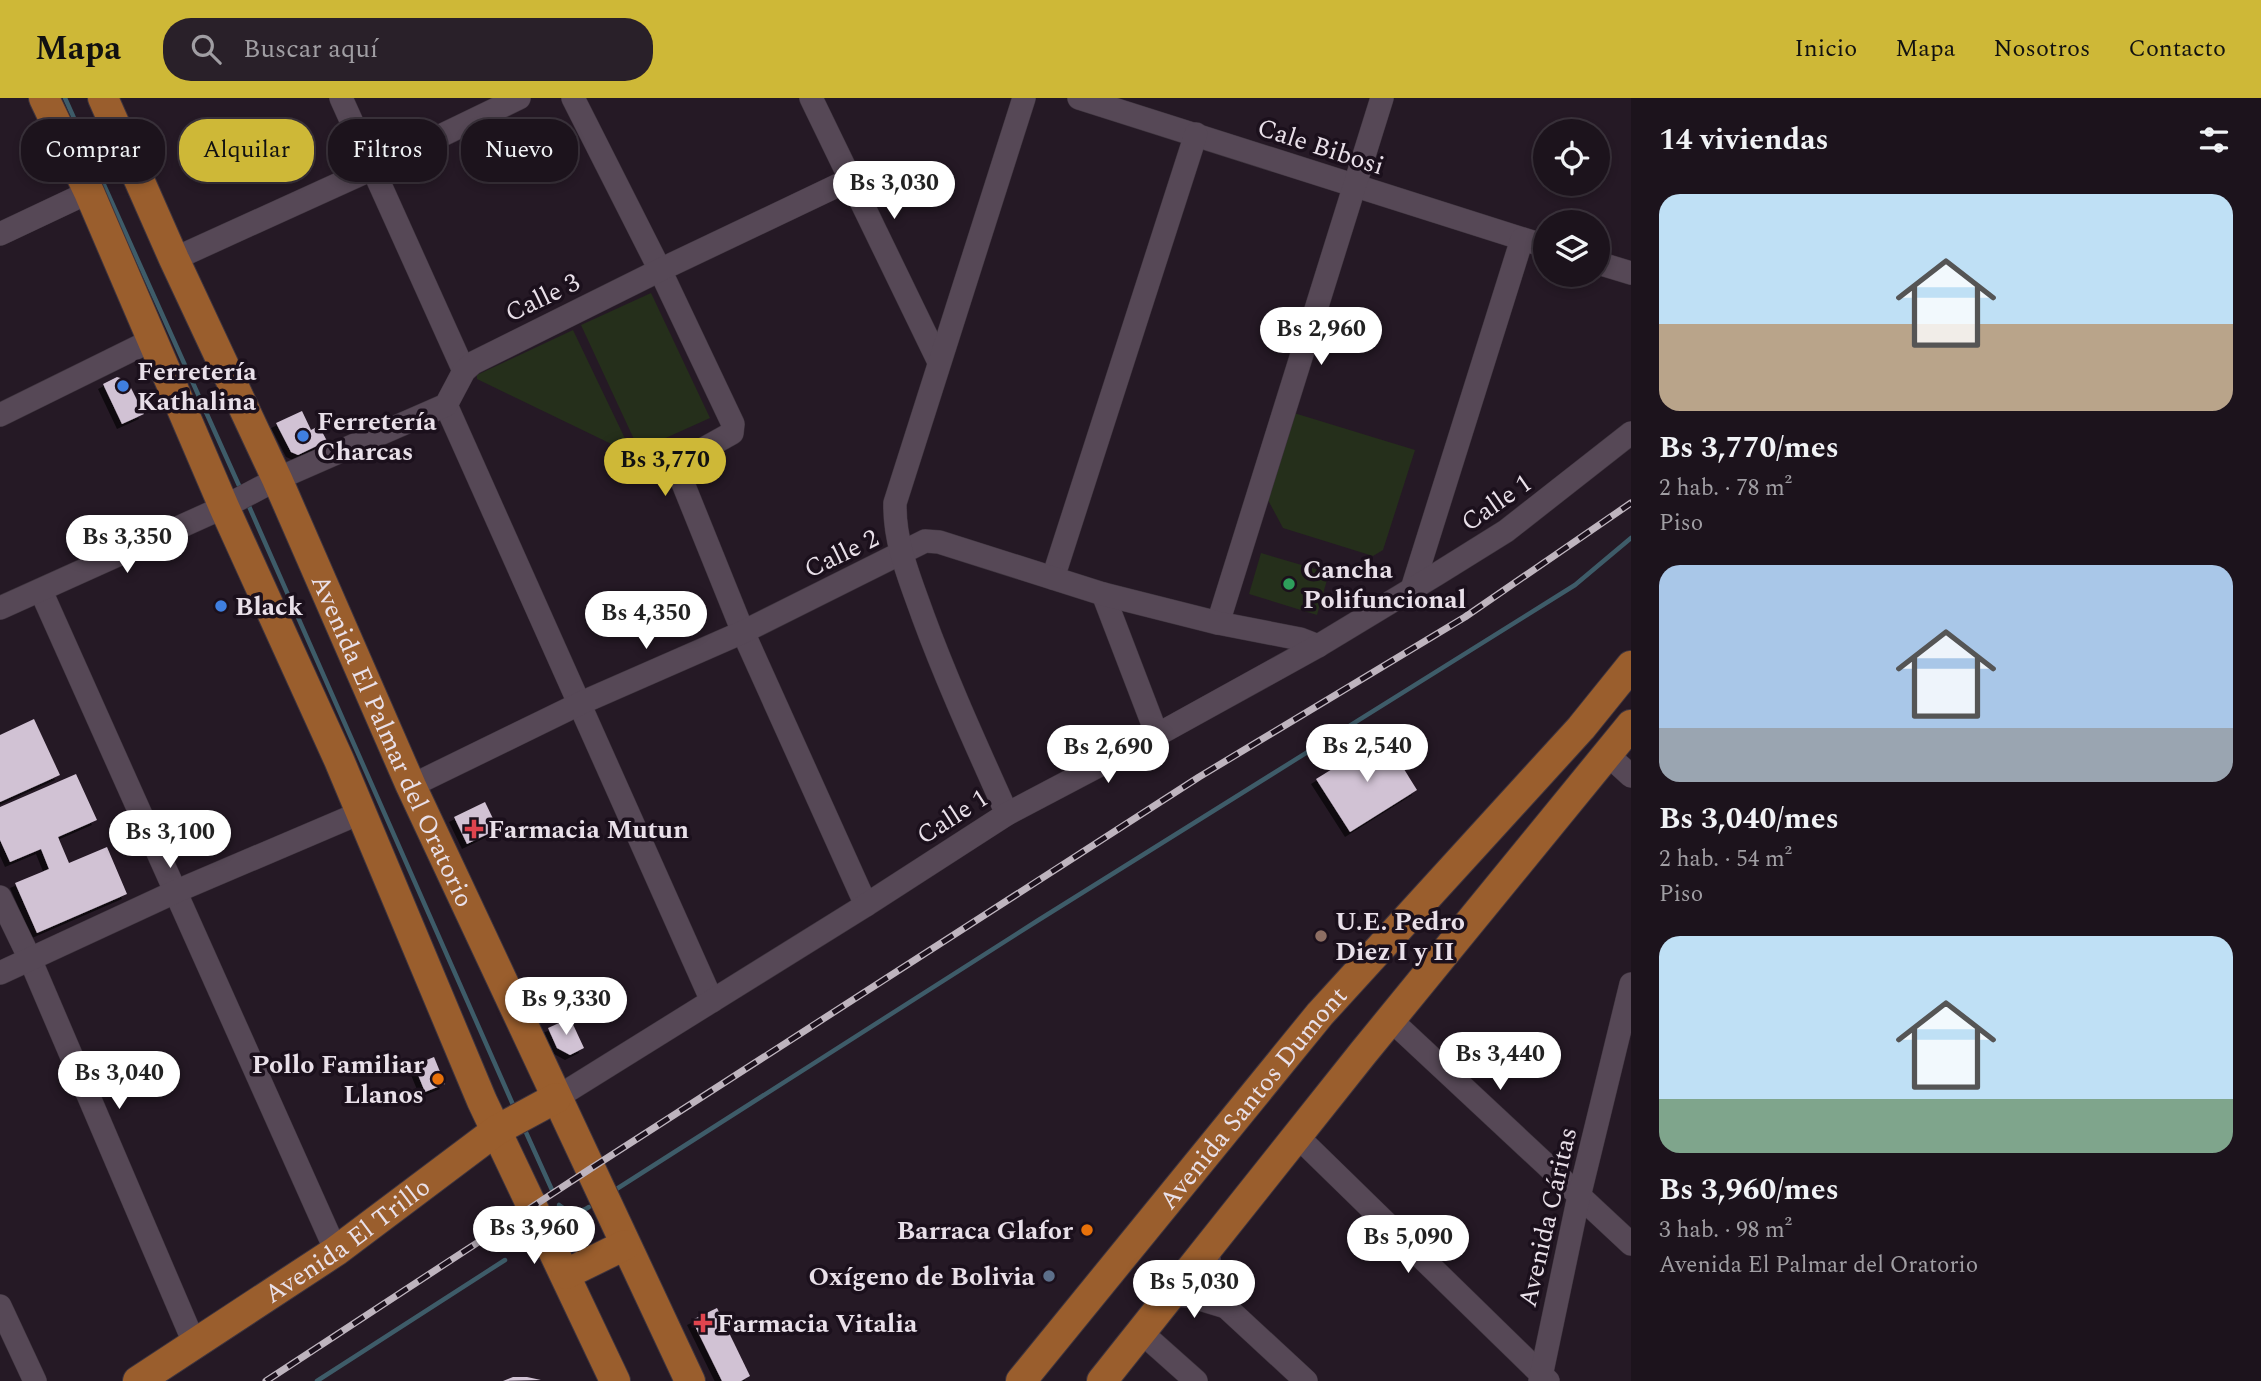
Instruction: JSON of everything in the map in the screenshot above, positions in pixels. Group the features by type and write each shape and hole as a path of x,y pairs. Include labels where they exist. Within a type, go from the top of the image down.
{"main road":[{"name":"Avenida El Palmar del Oratorio","path":"44,98 230,504 360,813 523,1115 617,1249 690,1381"},
{"name":"Avenida El Palmar del Oratorio","path":"103,98 268,484 411,786 523,1115 571,1272 615,1381"},
{"name":"Avenida Santos Dumont","path":"1021,1381 1320,1014 1581,727 1631,666"},
{"path":"1102,1381 1631,725"},
{"name":"Avenida El Trillo","path":"138,1381 336,1251 523,1115"},
{"path":"571,1272 617,1249"}],"street":[{"path":"341,98 351,119"},
{"path":"447,133 519,98"},
{"path":"573,98 660,270 733,425 732,433 681,461 678,471 743,632 866,905"},
{"path":"811,98 939,362"},
{"path":"1007,814 941,666 901,555 895,503 1024,98"},
{"name":"Cale Bibosi","path":"1079,98 1533,242"},
{"path":"1218,623 1382,98"},
{"path":"1054,578 1196,134"},
{"name":"Calle 3","path":"464,371 473,363 660,270 849,180"},
{"path":"174,259 343,182"},
{"path":"0,608 446,405 464,371 380,182"},
{"path":"0,234 89,192"},
{"path":"1412,589 1522,239"},
{"path":"1610,266 1631,273"},
{"path":"0,415 154,339"},
{"path":"446,405 712,1001"},
{"name":"Calle 1","path":"523,1115 712,1001 1007,814 1318,646 1412,589 1506,531 1631,433"},
{"name":"Calle 2","path":"411,786 581,704 743,632 925,541 1102,594 1218,623 1300,639 1318,646"},
{"path":"41,591 336,1251"},
{"path":"1102,594 1157,735"},
{"path":"1608,755 1631,776"},
{"path":"0,973 177,891 360,813"},
{"path":"0,897 30,959 195,1345"},
{"name":"Avenida Cáritas","path":"1543,1379 1579,1196 1629,1001"},
{"path":"1391,1020 1631,1244"},
{"path":"1298,1137 1543,1379"},
{"path":"1208,1249 1210,1270 1226,1307 1306,1381"},
{"path":"1172,1295 1190,1296 1226,1307"},
{"path":"0,1306 7,1340 35,1381"},
{"path":"1141,1332 1196,1381"}],"green space":[{"path":"651,293 710,418 639,450 581,325"},
{"path":"573,330 630,453 477,379 477,375"},
{"path":"1294,413 1415,450 1383,550 1373,556 1283,528 1268,500"},
{"name":"Cancha Polifuncional","path":"1261,553 1329,573 1317,615 1249,594"}],"building":[{"path":"117,377 127,380 144,414 122,424 103,384"},
{"name":"Ferretería Charcas","path":"302,411 311,430 319,426 327,441 298,455 291,452 276,423"},
{"path":"34,719 60,775 0,802 0,735"},
{"path":"1384,737 1417,790 1350,832 1316,779"},
{"path":"76,774 97,820 58,837 69,863 107,847 127,894 37,933 15,883 49,869 41,849 10,862 0,840 0,807"},
{"path":"485,802 498,829 467,844 454,817"},
{"path":"570,1018 584,1048 570,1055 557,1048 548,1028"},
{"path":"434,1057 445,1084 425,1092 414,1065"},
{"path":"717,1308 750,1376 741,1381 722,1381 692,1320"},
{"path":"513,1377 527,1377 541,1380 503,1381"}],"waterway":[{"path":"65,98 241,490"},
{"path":"248,504 514,1107"},
{"path":"615,1190 1037,921 1575,585 1631,538"},
{"path":"524,1128 552,1190"},
{"path":"559,1205 574,1212 589,1207"},
{"path":"317,1381 505,1260"}],"railway":[{"path":"266,1381 1199,777 1465,617 1631,503"}],"place":[{"name":"Ferretería Kathalina","path":"123,386"},
{"name":"Ferretería Charcas","path":"303,436"},
{"name":"Cancha Polifuncional","path":"1289,584"},
{"name":"Black","path":"221,606"},
{"name":"Farmacia Mutun","path":"474,829"},
{"name":"U.E. Pedro Diez I y II","path":"1321,936"},
{"name":"Pollo Familiar Llanos","path":"438,1079"},
{"name":"Barraca Glafor","path":"1087,1230"},
{"name":"Oxígeno de Bolivia","path":"1049,1276"},
{"name":"Farmacia Vitalia","path":"703,1323"}]}
